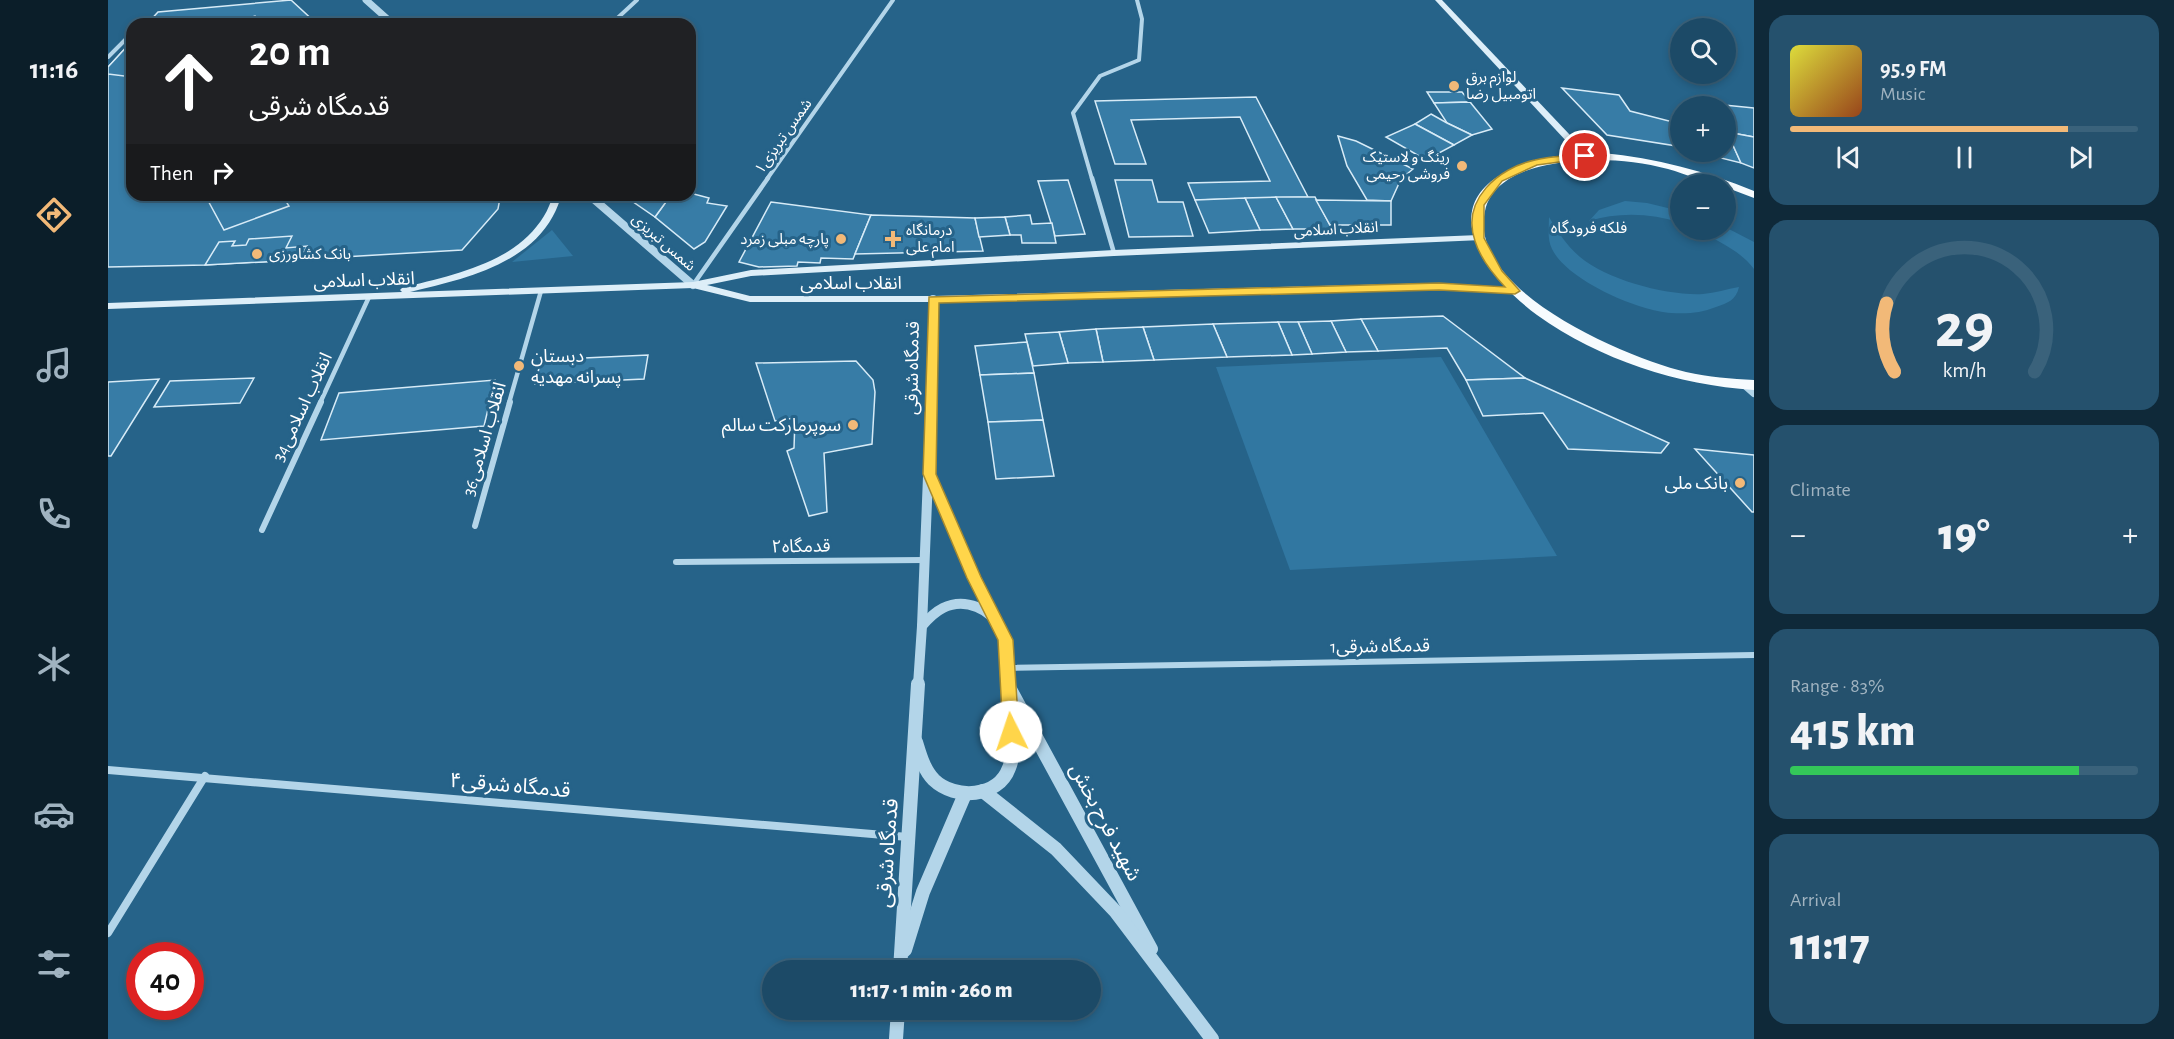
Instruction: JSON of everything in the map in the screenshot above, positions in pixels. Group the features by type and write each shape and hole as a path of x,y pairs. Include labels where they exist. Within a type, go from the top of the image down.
{"main road":[{"path":"1438,0 1585,156"},
{"path":"1751,388 1679,374 1615,353 1559,324 1515,291 1498,273 1486,255 1479,238 1479,205 1498,179 1535,163 1585,156 1631,159 1679,168 1729,184 1754,195"},
{"path":"374,297 466,275 524,246 553,212 556,201"},
{"name":"انقلاب اسلامی","path":"108,306 693,285 751,273 1479,238"},
{"name":"انقلاب اسلامی","path":"693,285 750,299 933,299 1439,286 1515,291"}],"street":[{"path":"366,0 386,18"},
{"path":"618,18 637,0"},
{"name":"شمس تبریزی۱","path":"693,285 893,0"},
{"path":"1114,254 1073,113 1100,76 1139,60 1142,19 1137,0"},
{"path":"108,57 126,39"},
{"name":"شمس تبریزی","path":"596,201 693,285"},
{"name":"36انقلاب اسلامی","path":"475,526 541,291"},
{"name":"34انقلاب اسلامی","path":"262,530 374,297"},
{"name":"قدمگاه شرقی","path":"901,960 926,560 933,299"},
{"name":"قدمگاه شرقی","path":"929,474 970,568 1005,640 1013,755 1004,778 983,791"},
{"name":"قدمگاه۲","path":"676,562 926,560"},
{"path":"922,626 939,608 957,604 975,606 995,618"},
{"name":"1قدمگاه شرقی","path":"1007,668 1754,655"},
{"name":"شهید فرح بخش","path":"1008,686 1167,978"},
{"path":"916,742 924,768 944,789 965,794 983,791"},
{"name":"قدمگاه شرقی۴","path":"108,770 205,776 908,837"},
{"path":"108,933 205,776"},
{"name":"شهید فرح بخش","path":"983,791 1056,849 1116,912 1212,1039"},
{"name":"قدمگاه شرقی","path":"903,960 923,892 965,794"},
{"path":"896,1039 897,1020"}],"shaded area":[{"path":"1625,201 1647,203 1670,209 1670,220 1658,217 1623,215 1589,221 1599,210"},
{"path":"1549,217 1580,257 1606,273 1638,285 1673,292 1703,294 1739,287 1738,291 1734,298 1724,304 1705,311 1689,313 1657,311 1623,300 1588,282 1560,261 1549,241"},
{"path":"552,230 573,256 512,262"},
{"path":"1736,233 1754,242 1754,269 1735,251 1716,240 1736,240"},
{"path":"1441,357 1557,556 1290,570 1216,367"}],"building":[{"path":"291,0 310,18 152,18 158,12"},
{"path":"126,48 126,201 499,201 498,209 462,250 205,265 108,267 108,67"},
{"path":"126,48 126,76 108,74 108,67"},
{"path":"1562,88 1619,95 1630,111 1670,121 1670,145 1607,135"},
{"path":"1427,92 1462,92 1470,102 1434,103"},
{"path":"1256,97 1308,197 1195,200 1188,183 1270,181 1240,117 1131,120 1146,164 1115,164 1095,101"},
{"path":"1470,102 1492,129 1472,135 1447,123 1434,103"},
{"path":"1736,106 1754,108 1754,137 1736,134"},
{"path":"1431,114 1472,135 1454,145 1415,124"},
{"path":"1415,124 1454,145 1426,160 1386,137"},
{"path":"1736,134 1754,137 1754,168 1741,163 1736,152"},
{"path":"1338,136 1356,141 1413,169 1401,179 1391,201 1367,200 1347,166"},
{"path":"1736,152 1741,163 1736,162"},
{"path":"1068,180 1085,234 1055,236 1038,181"},
{"path":"1115,180 1152,180 1158,202 1183,202 1193,236 1129,237"},
{"path":"696,195 709,198 707,203 727,206 705,242 694,249 655,217 667,201 696,201"},
{"path":"1276,197 1293,229 1260,230 1245,198"},
{"path":"1276,197 1315,197 1332,229 1293,229"},
{"path":"1245,198 1260,230 1209,233 1195,200"},
{"path":"1316,200 1391,201 1391,225 1330,225"},
{"path":"208,201 286,201 289,206 224,230"},
{"path":"632,201 667,201 655,217"},
{"path":"771,202 871,215 853,259 821,258 820,263 798,262 797,266 759,267 739,262"},
{"path":"871,215 975,218 983,251 855,254"},
{"path":"1030,215 1032,224 1052,223 1056,243 1022,243 1021,235 1010,235 1005,217"},
{"path":"1005,217 1010,235 979,237 975,218"},
{"name":"بانک کشاورزی","path":"292,236 286,248 307,246 300,260 205,265 219,242 235,241 232,246 246,245 249,239"},
{"path":"1443,316 1525,378 1466,380 1447,348 1378,351 1361,319"},
{"path":"1361,319 1378,351 1346,352 1331,321"},
{"path":"1331,321 1346,352 1312,354 1298,322"},
{"path":"1278,322 1298,322 1312,354 1292,355"},
{"path":"1278,322 1292,355 1227,357 1213,324"},
{"path":"1213,324 1227,357 1154,360 1143,327"},
{"path":"1143,327 1154,360 1103,362 1096,329"},
{"path":"1096,329 1103,362 1068,363 1059,332"},
{"path":"1059,332 1068,363 1033,366 1025,334"},
{"path":"1027,342 1034,373 980,375 975,346"},
{"path":"648,355 644,379 535,384 541,360"},
{"path":"856,361 873,380 875,392 872,444 824,453 827,512 809,516 787,451 794,448 795,418 775,421 756,363"},
{"path":"1034,373 1043,420 988,422 980,375"},
{"path":"254,378 240,403 154,407 170,381"},
{"path":"1525,378 1669,443 1661,453 1568,449 1543,413 1483,416 1466,380"},
{"path":"159,379 111,456 108,456 108,382"},
{"path":"495,380 484,426 321,440 339,393"},
{"path":"1043,420 1054,476 996,479 988,422"},
{"name":"بانک ملی","path":"1695,449 1754,455 1754,512 1752,512"}],"place":[{"name":"لوازم برق اتومبیل رضا","path":"1454,86"},
{"name":"رینگ و لاستیک فروشی رحیمی","path":"1462,166"},
{"name":"پارچه مبلی زمرد","path":"841,239"},
{"name":"درمانگاه امام علی","path":"893,239"},
{"name":"بانک کشاورزی","path":"257,254"},
{"name":"دبستان پسرانه مهدیه","path":"519,366"},
{"name":"سوپرمارکت سالم","path":"853,425"},
{"name":"بانک ملی","path":"1740,483"}],"district":[{"name":"فلکه فرودگاه","path":"1589,227"}],"route":[{"path":"1011,732 1005,640 974,578 929,474 933,299 1439,286 1515,291 1498,273 1486,255 1479,238 1479,205 1498,179 1535,163 1585,156"}]}
